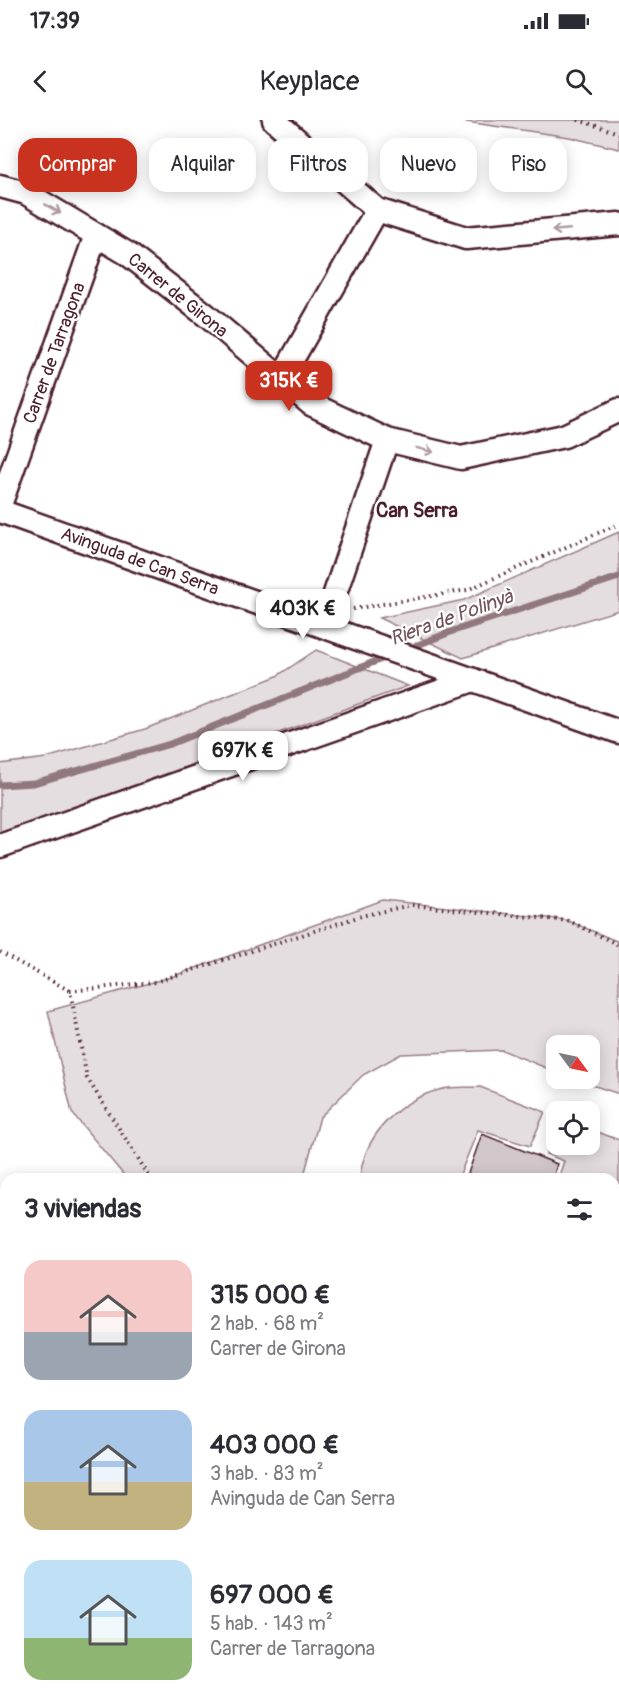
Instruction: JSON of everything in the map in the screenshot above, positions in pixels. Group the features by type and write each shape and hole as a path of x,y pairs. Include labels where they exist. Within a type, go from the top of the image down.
{"street":[{"path":"274,120 377,210 466,238 619,224"},
{"name":"Carrer de Girona","path":"0,186 26,193 128,254 206,315 310,404 387,440 461,458 564,436 619,410"},
{"path":"281,379 377,210"},
{"name":"Carrer de Tarragona","path":"0,505 9,453 96,235"},
{"path":"324,627 387,440"},
{"name":"Avinguda de Can Serra","path":"0,511 619,732"},
{"path":"0,846 473,680"}],"path":[{"path":"579,120 619,133"},
{"path":"351,609 467,590 619,525"},
{"path":"0,952 70,991 155,982 361,916 411,905 569,921 619,945"},
{"path":"70,991 87,1078 147,1173"}],"shaded area":[{"path":"453,120 619,120 619,149 569,137"},
{"path":"619,532 619,610 463,658 379,618 464,600"},
{"path":"316,650 408,686 0,834 0,764 46,758 145,729 277,676"},
{"path":"383,900 566,920 619,942 619,1094 600,1088 600,1035 546,1035 546,1068 502,1050 401,1054 363,1075 320,1117 305,1173 122,1173 72,1113 48,1011 171,977"},
{"path":"480,1087 545,1112 530,1146 478,1130 460,1173 361,1173 368,1148 387,1121 413,1101 427,1094 452,1088"},
{"path":"600,1133 619,1140 619,1173 560,1173 564,1161 549,1155 600,1155"}],"building":[{"path":"482,1134 557,1164 555,1173 468,1173"}],"waterway":[{"name":"Riera de Polinyà","path":"405,650 453,631 619,577"},
{"name":"Riera de Polinyà","path":"0,785 34,783 170,744 389,656"}],"district":[{"name":"Can Serra","path":"417,510"}]}
